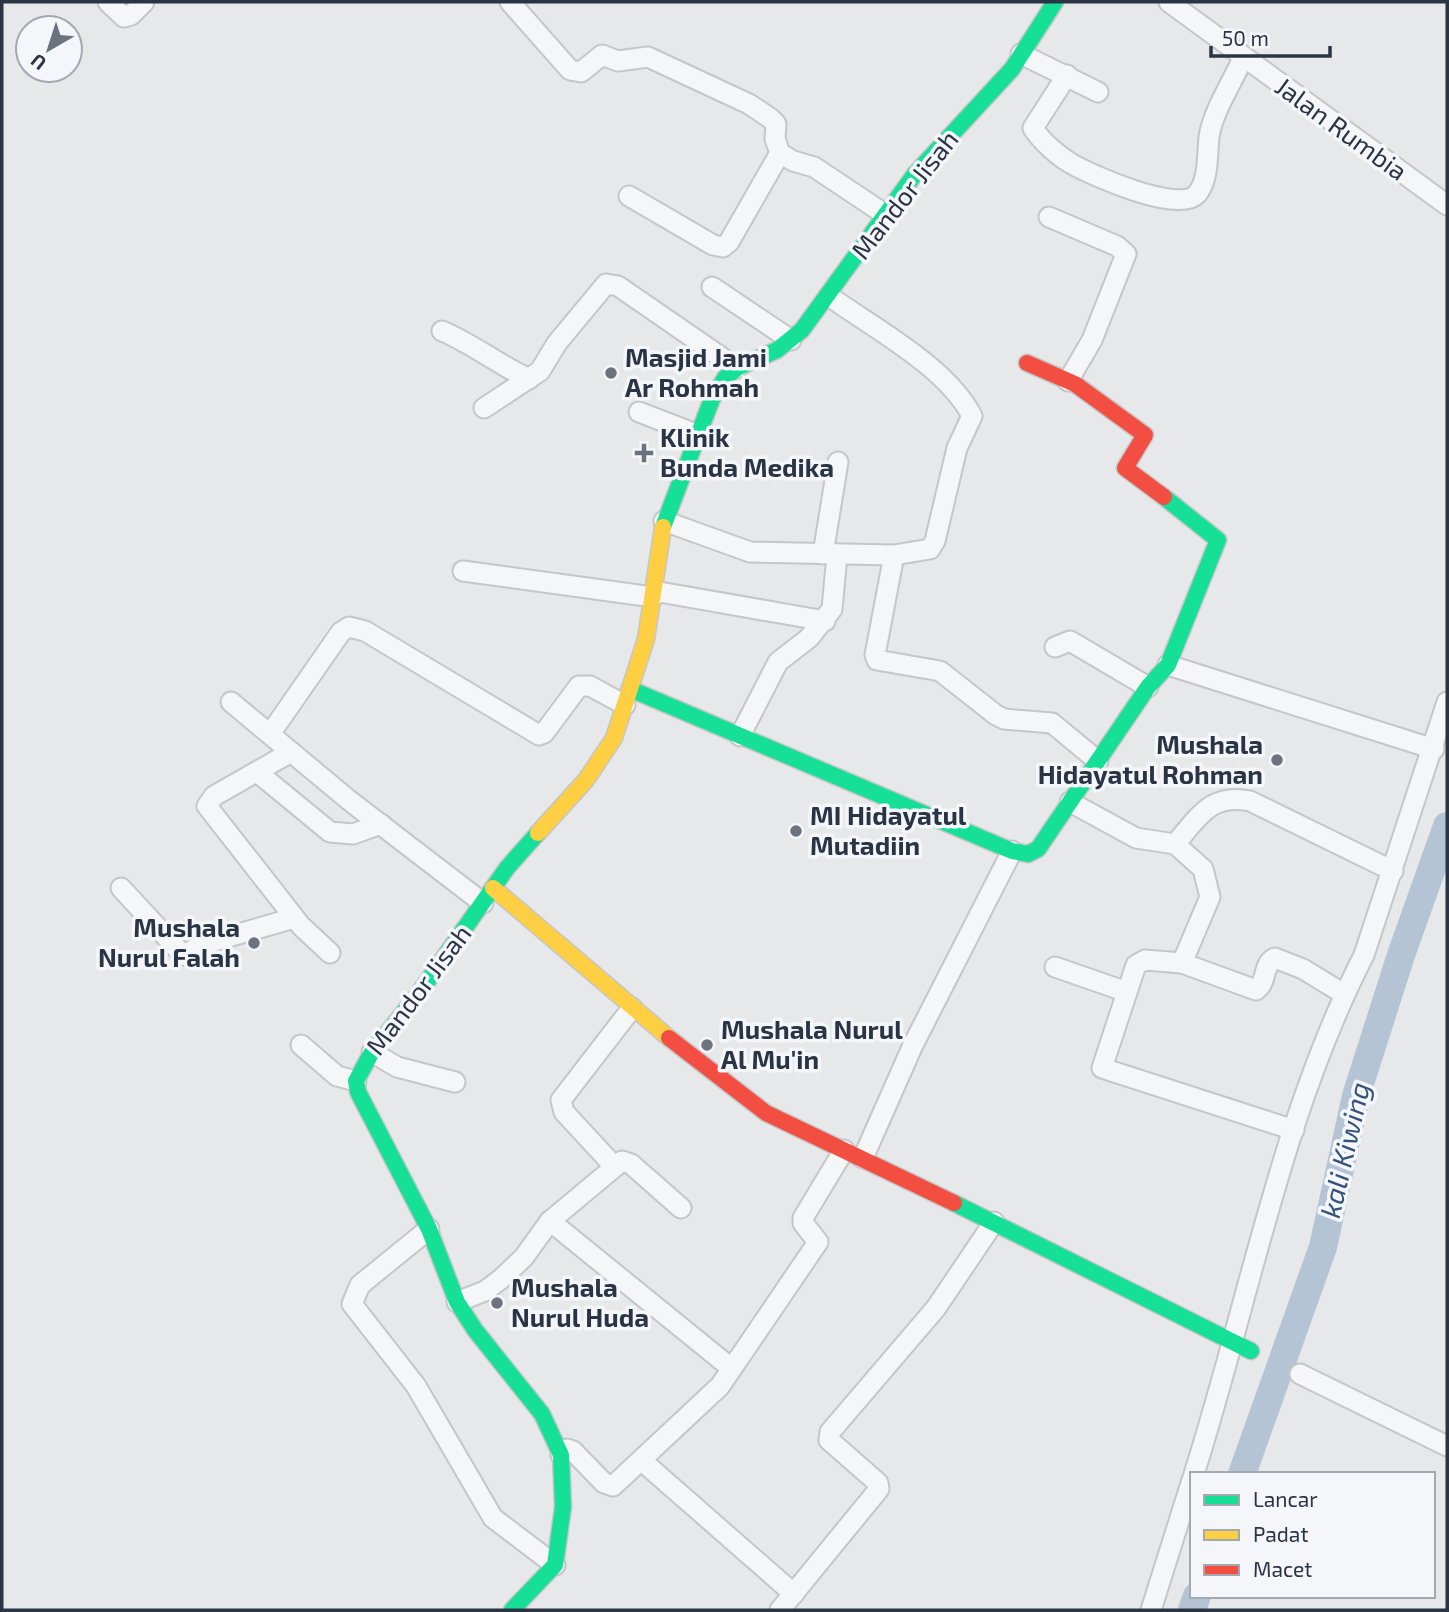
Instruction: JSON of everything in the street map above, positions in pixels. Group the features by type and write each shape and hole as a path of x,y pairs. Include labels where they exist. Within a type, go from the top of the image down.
{"street":[{"path":"108,2 121,15 128,17 144,2"},
{"path":"510,2 570,70 581,72 602,55 618,61 648,57 761,111 776,124 775,139 780,153 793,161 814,167 886,215"},
{"name":"Mandor Jisah","path":"555,1565 563,1507 561,1455 542,1414 475,1330 457,1302 429,1229 358,1092 356,1081 372,1052 417,996 488,895 527,844 596,766 614,738 646,639 664,521 696,434 724,378 737,368 777,350 791,340 828,296 933,152 995,91 1055,2"},
{"name":"Jalan Rumbia","path":"1169,2 1447,205"},
{"path":"1021,54 1098,92"},
{"path":"1067,75 1033,128 1042,140 1070,163 1156,198 1186,201 1197,194 1202,185 1212,126 1243,58"},
{"path":"629,196 713,245 723,247 780,153"},
{"path":"1049,217 1117,246 1126,254 1093,340 1068,381"},
{"path":"484,408 540,371 557,343 606,284 618,286 737,368"},
{"path":"712,287 791,340"},
{"path":"664,521 750,552 894,555 925,552 935,541 957,448 972,416 947,385 914,356 828,296"},
{"path":"442,331 464,340 501,366 530,379"},
{"path":"270,734 341,632 349,627 365,631 539,735 544,733 575,688 582,684 740,736 1012,851 1028,854 1038,849 1148,687 1168,665 1217,544 1217,537 1128,471 1125,466 1145,435 1068,381 1049,370 1027,363"},
{"path":"639,412 696,434"},
{"path":"740,736 778,662 825,621 832,609 836,592 830,554 838,461"},
{"path":"894,555 875,655 877,660 940,671 996,715 1004,719 1052,723 1098,761"},
{"path":"463,571 654,594 825,621"},
{"path":"1055,647 1070,641 1148,687"},
{"path":"1168,665 1434,749"},
{"path":"231,702 382,824 488,895 757,1107 1251,1351"},
{"path":"1195,1472 1294,1130 1344,994 1364,955 1434,749 1447,702"},
{"path":"291,752 214,796 207,807 294,918 330,953"},
{"path":"257,772 330,832 363,832 382,824"},
{"path":"1175,844 1206,810 1222,799 1233,797 1250,801 1392,871"},
{"path":"1070,802 1136,838 1175,844 1203,869 1210,897 1182,964"},
{"path":"863,1158 913,1045 1012,851"},
{"path":"121,888 182,955 207,943 294,918"},
{"path":"1294,1130 1105,1072 1102,1062 1127,992 1139,962 1182,964 1255,990 1262,984 1268,963 1275,958 1344,994"},
{"path":"1055,967 1127,992"},
{"path":"613,1165 565,1112 561,1100 632,1008"},
{"path":"301,1045 337,1076 356,1081"},
{"path":"372,1052 397,1067 455,1082"},
{"path":"561,1455 567,1449 573,1451 608,1486 641,1460 720,1386 818,1242 803,1223 803,1218 844,1150"},
{"path":"457,1302 485,1291 502,1279 524,1257 550,1221 613,1165 622,1161 631,1164 681,1208"},
{"path":"550,1221 732,1368"},
{"path":"780,1610 879,1489 878,1483 829,1440 828,1435 936,1308 994,1222"},
{"path":"429,1229 360,1285 352,1304 416,1386 493,1518 555,1565 512,1610"},
{"path":"1306,1378 1447,1446"},
{"path":"641,1460 794,1594"},
{"path":"1151,1610 1190,1486"}],"waterway":[{"name":"kali Kiwing","path":"1243,1472 1323,1247 1356,1096 1401,955 1447,826"},
{"name":"kali Kiwing","path":"1192,1610 1196,1598"}],"traffic: fast":[{"path":"663,527 712,399 725,378 737,368 777,350 802,330 915,174 1012,69 1055,2"},
{"path":"630,689 1012,851 1028,854 1038,849 1148,687 1168,665 1218,540 1164,497"},
{"path":"512,1610 555,1565 563,1507 561,1455 542,1414 475,1330 457,1302 429,1229 358,1092 356,1081 372,1052 417,996 507,868 538,833"},
{"path":"954,1203 1251,1351"}],"traffic: slow":[{"path":"538,833 586,780 614,738 646,639 663,527"},
{"path":"493,888 669,1038"}],"traffic: jam":[{"path":"1027,363 1075,384 1145,435 1125,468 1164,497"},
{"path":"669,1038 766,1113 954,1203"}],"place":[{"name":"Masjid Jami Ar Rohmah","path":"611,373"},
{"name":"Klinik Bunda Medika","path":"644,453"},
{"name":"Mushala Hidayatul Rohman","path":"1277,760"},
{"name":"MI Hidayatul Mutadiin","path":"796,831"},
{"name":"Mushala Nurul Falah","path":"254,943"},
{"name":"Mushala Nurul Al Mu'in","path":"707,1045"},
{"name":"Mushala Nurul Huda","path":"497,1303"}]}
